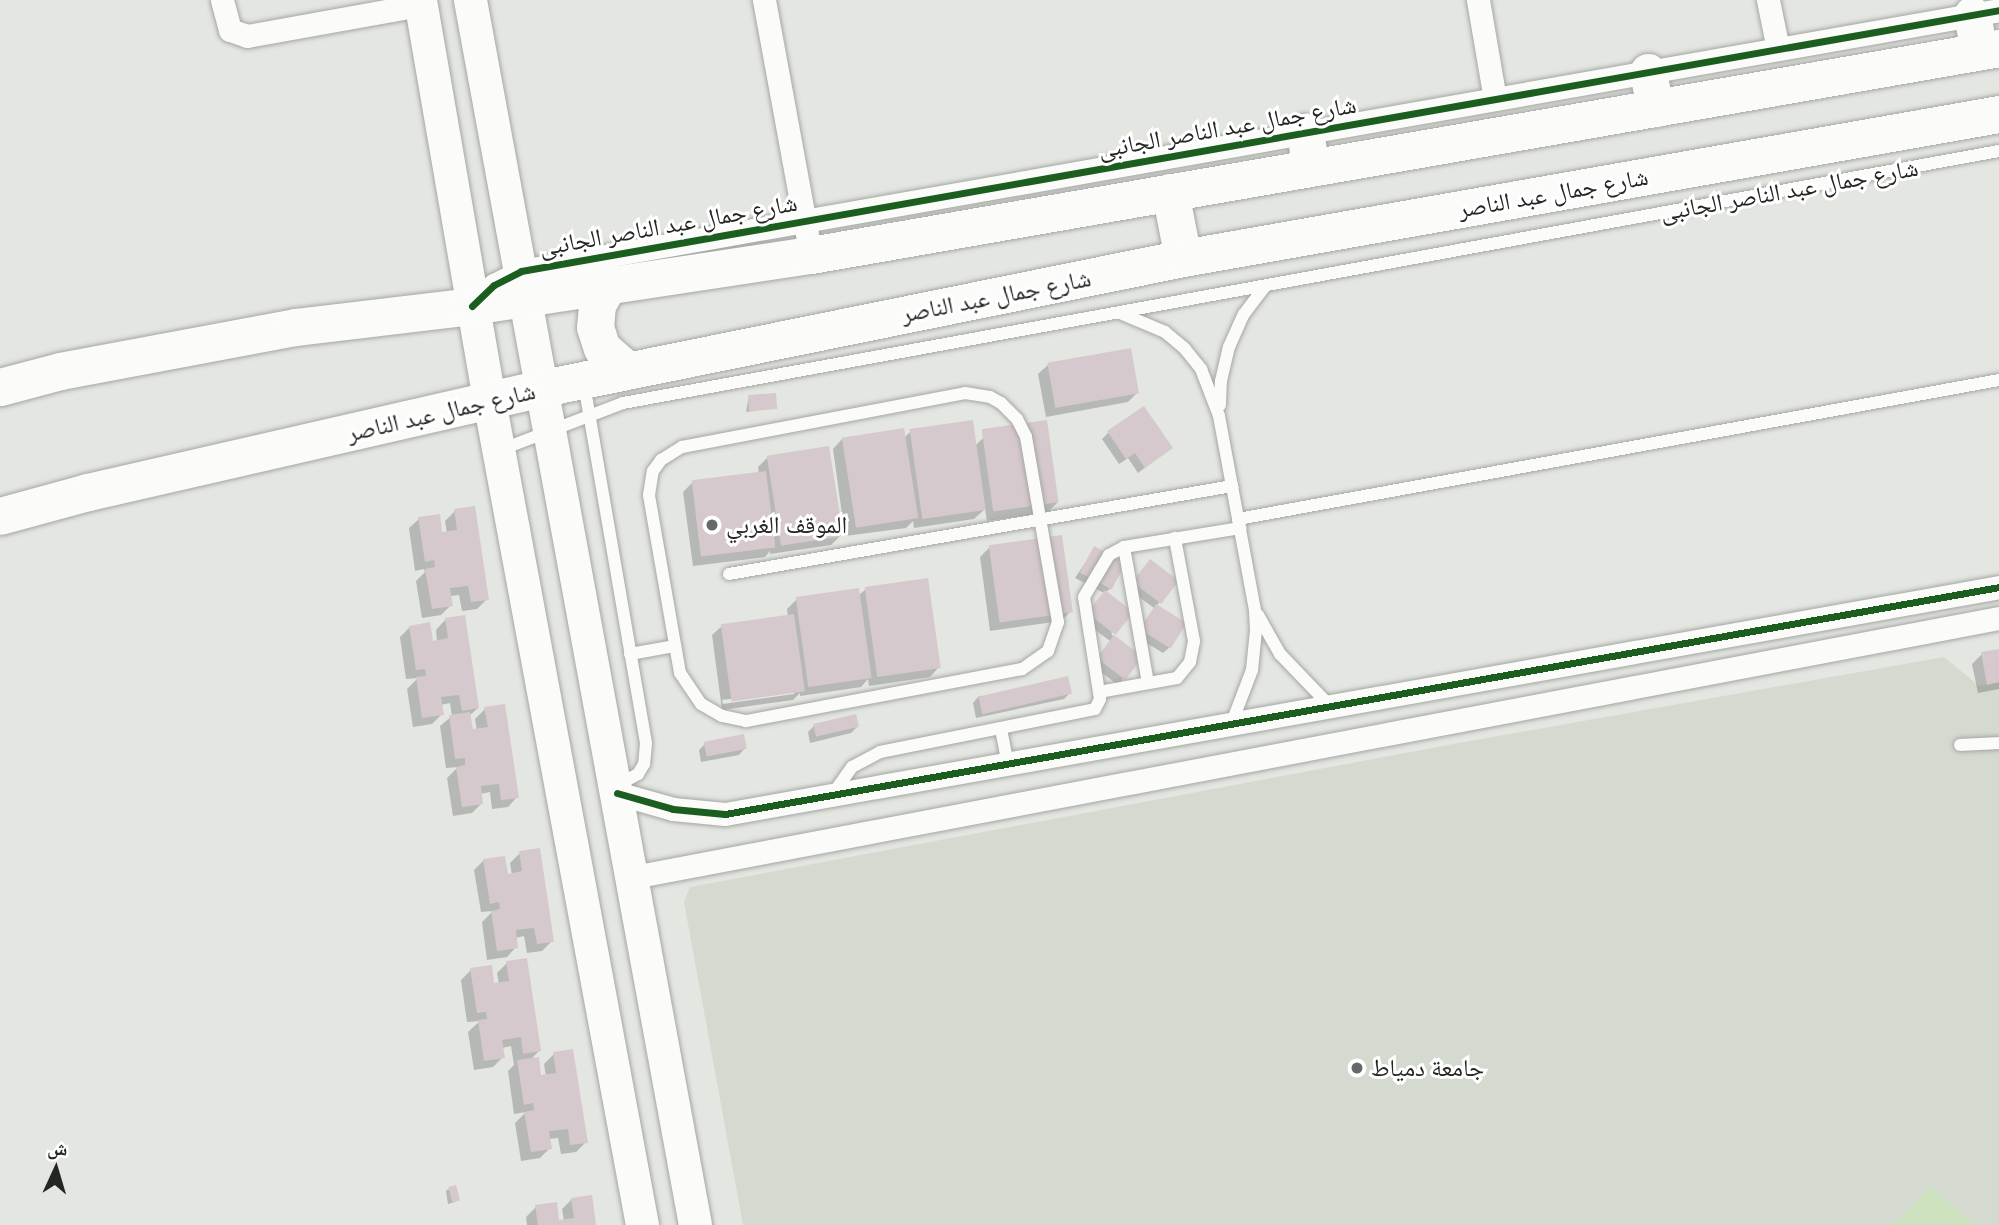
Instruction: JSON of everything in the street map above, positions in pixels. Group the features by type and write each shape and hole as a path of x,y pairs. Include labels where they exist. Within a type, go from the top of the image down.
{"main road":[{"path":"470,0 695,1225"},
{"path":"420,2 489,400 642,1225"},
{"path":"0,387 60,371 296,327 472,306 523,284 608,285 808,238 1170,192 1308,150 1655,107 1989,50 1985,12"},
{"path":"1648,72 1655,107"},
{"name":"شارع جمال عبد الناصر","path":"0,516 88,492 543,388 1183,258 1999,114"},
{"path":"1170,192 1183,258"},
{"path":"608,285 597,305 595,327 602,348 627,370"}],"street":[{"path":"222,0 230,30 247,36 420,2"},
{"path":"764,0 808,238"},
{"path":"1478,0 1495,99"},
{"path":"1768,0 1778,49"},
{"name":"شارع جمال عبد الناصر الجانبى","path":"523,284 808,238 1308,150 1495,99 1985,12"},
{"path":"616,790 673,809 725,814 1999,587"},
{"path":"633,877 1999,618"}],"lane":[{"name":"شارع جمال عبد الناصر الجانبى","path":"500,450 623,403 1999,151"},
{"path":"1219,416 1221,381 1229,346 1244,314 1265,286"},
{"path":"1118,312 1165,332 1185,349 1206,380 1219,416 1255,611 1252,670 1231,725"},
{"path":"583,380 646,754 638,774 616,790"},
{"path":"831,797 852,767 872,755 1091,712 1099,705 1099,692 1084,597 1110,555 1124,547 1999,380"},
{"path":"978,394 1001,403 1022,428 1040,519 1058,622 1057,632 1041,659 1022,669 746,721 722,716 692,695 680,673 649,495 653,471 660,460 682,446 953,395 978,394"},
{"path":"729,574 1232,486"},
{"path":"1099,692 1177,678 1185,671 1194,652 1175,538"},
{"path":"1124,547 1148,683"},
{"path":"1255,611 1280,654 1312,691 1331,707"},
{"path":"630,654 675,646"},
{"path":"1002,729 1008,765"},
{"path":"1961,745 1999,743"}],"shaded area":[{"name":"جامعة دمياط","path":"1944,657 1979,686 1999,682 1999,1225 743,1225 684,902 690,887 1464,742"}],"green space":[{"path":"1931,1186 1974,1225 1894,1225"}],"building":[{"path":"1131,348 1139,393 1055,408 1047,363"},
{"path":"776,393 777,409 749,411 748,395"},
{"path":"1144,406 1173,448 1145,468 1135,453 1126,459 1107,431"},
{"path":"973,420 986,510 922,519 910,429"},
{"path":"1047,420 1059,502 993,511 982,429"},
{"path":"904,428 918,518 856,528 842,438"},
{"path":"829,446 843,536 781,546 767,456"},
{"path":"766,471 775,547 701,557 692,480"},
{"path":"475,506 489,600 471,602 468,586 450,588 453,606 432,609 425,569 435,567 434,560 425,562 418,517 440,514 442,532 457,530 454,509"},
{"path":"1062,535 1073,612 1000,623 989,545"},
{"path":"1094,546 1126,563 1112,589 1080,572"},
{"path":"1150,559 1179,581 1161,604 1133,582"},
{"path":"928,578 941,668 877,677 865,587"},
{"path":"859,588 872,678 808,687 796,597"},
{"path":"1105,590 1133,612 1116,635 1087,613"},
{"path":"1156,604 1187,623 1171,649 1140,629"},
{"path":"794,614 805,691 732,702 721,624"},
{"path":"465,615 479,708 462,711 459,695 441,697 444,715 422,718 416,677 426,676 425,669 416,670 409,626 430,622 433,641 448,638 445,618"},
{"path":"1114,635 1143,657 1125,680 1097,658"},
{"path":"1999,649 1999,682 1987,685 1981,652"},
{"path":"1068,676 1072,694 982,714 978,697"},
{"path":"505,704 519,798 501,800 499,784 481,786 483,804 462,807 456,767 465,765 465,758 455,759 449,715 470,712 473,729 488,727 484,707"},
{"path":"856,714 859,727 816,737 813,724"},
{"path":"744,734 747,749 707,757 704,742"},
{"path":"540,848 554,942 537,944 534,928 516,930 518,948 497,951 491,911 500,909 499,902 490,904 483,859 505,856 508,874 522,871 519,851"},
{"path":"527,958 541,1051 523,1054 521,1037 502,1040 505,1058 484,1061 478,1020 487,1019 486,1012 477,1013 470,968 492,965 494,983 509,981 506,961"},
{"path":"573,1049 588,1143 570,1145 568,1129 549,1131 552,1149 531,1152 524,1112 534,1110 533,1103 524,1105 517,1060 539,1057 541,1075 556,1073 553,1052"},
{"path":"456,1185 460,1200 452,1203 448,1187"},
{"path":"592,1195 596,1225 538,1225 535,1205 557,1202 559,1220 574,1218 571,1198"}],"cycle path":[{"path":"472,306 494,285 521,271 1999,10"},
{"path":"617,793 673,809 725,814 1999,587"}],"place":[{"name":"الموقف الغربي","path":"712,525"},
{"name":"جامعة دمياط","path":"1357,1068"}]}
